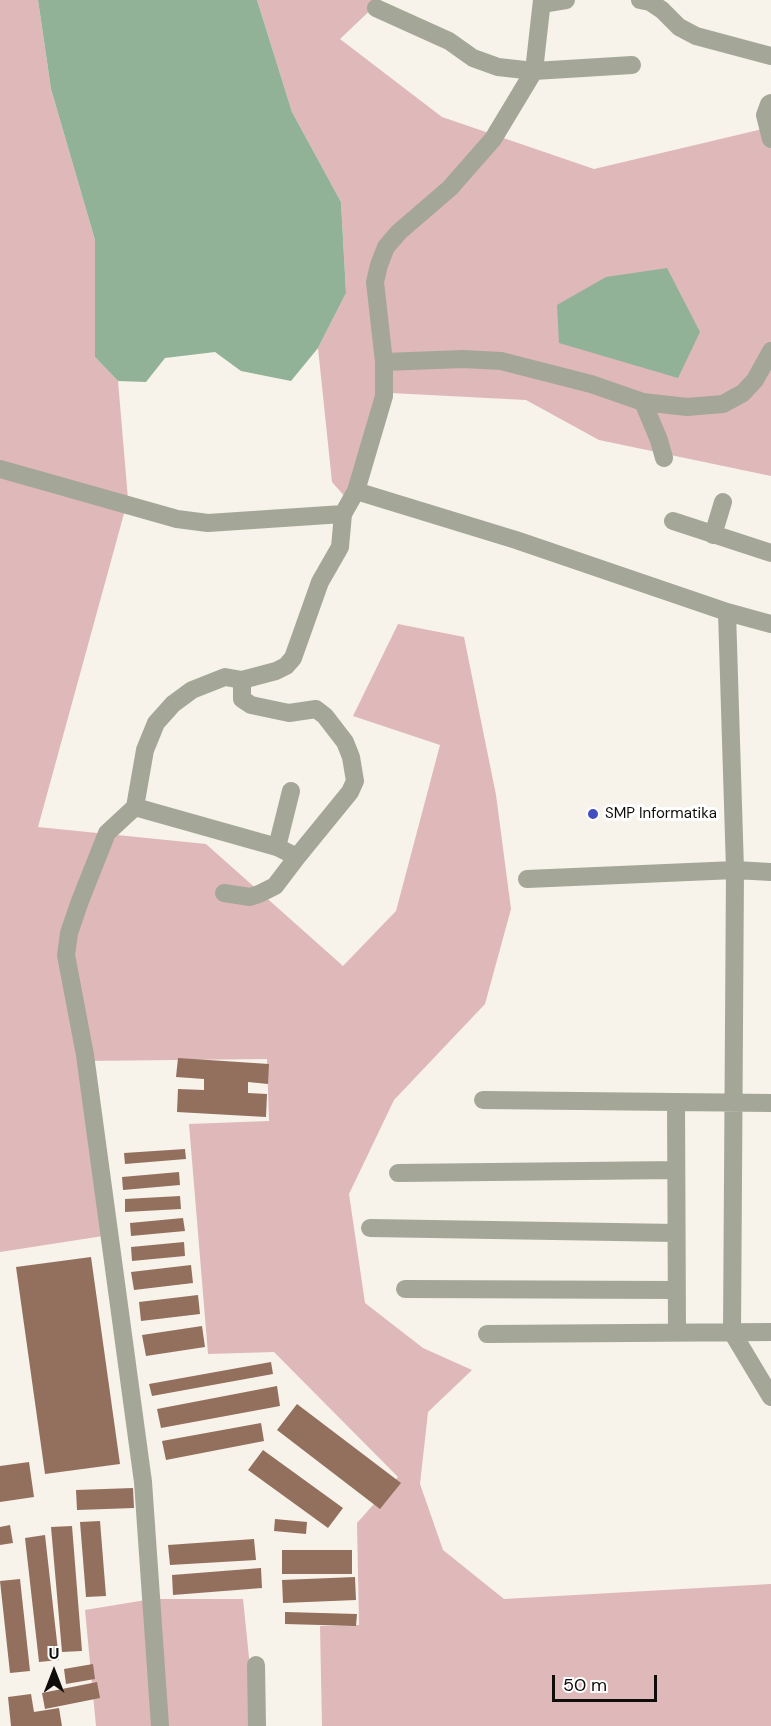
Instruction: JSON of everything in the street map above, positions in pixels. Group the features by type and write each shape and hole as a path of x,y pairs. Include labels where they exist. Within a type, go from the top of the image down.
{"street":[{"path":"160,1726 143,1482 85,1055 66,955 69,933 107,833 135,807 145,750 156,723 173,704 192,690 225,677 242,680 276,671 286,666 293,658 320,582 340,547 344,514 356,491 384,396 384,362 375,282 378,265 386,248 399,232 450,188 493,139 534,71 542,2 566,0"},
{"path":"640,0 650,2 679,27 696,36 771,56"},
{"path":"376,8 449,41 473,58 498,67 534,71 632,65"},
{"path":"771,102 765,115 771,139"},
{"path":"384,362 463,359 501,362 591,384 643,402 687,407 723,404 743,393 755,380 771,351"},
{"path":"643,402 664,458"},
{"path":"0,469 177,519 208,523 344,514"},
{"path":"356,491 516,540 727,612 771,624"},
{"path":"713,535 723,502"},
{"path":"673,521 713,535 770,546"},
{"path":"727,612 735,870 732,1332 771,1397"},
{"path":"224,893 250,897 275,886 350,792 355,781 351,757 345,742 325,716 316,709 289,712 251,705 242,699 242,680"},
{"path":"277,847 291,791"},
{"path":"135,807 277,847 297,857"},
{"path":"527,879 735,870 771,872"},
{"path":"483,1100 771,1103"},
{"path":"676,1102 677,1332"},
{"path":"398,1173 676,1170"},
{"path":"370,1228 676,1233"},
{"path":"405,1289 676,1290"},
{"path":"487,1334 771,1332"},
{"path":"256,1665 257,1726"}],"shaded area":[{"path":"0,0 38,0 51,89 95,240 95,357 118,381 128,499 38,827 206,844 343,966 396,911 440,745 353,716 398,624 464,637 496,795 511,909 485,1004 394,1100 349,1194 365,1303 423,1348 472,1370 428,1412 420,1484 443,1550 504,1599 771,1584 771,1726 322,1726 320,1626 359,1625 357,1523 398,1477 274,1352 208,1354 189,1124 269,1121 267,1059 82,1061 103,1236 0,1252"},
{"path":"38,0 257,0 292,112 341,202 346,293 318,348 291,381 241,371 215,352 165,358 146,382 118,381 95,357 95,240 51,89"},
{"path":"257,0 381,0 340,39 442,117 594,169 771,127 771,476 599,440 526,400 391,393 354,507 332,482 318,348 346,293 341,202 292,112"},
{"path":"667,268 700,332 678,378 559,343 557,305 606,277"},
{"path":"152,1599 243,1599 256,1726 96,1726 85,1610"}],"building":[{"path":"178,1058 269,1064 268,1084 248,1082 248,1093 267,1094 266,1117 177,1112 178,1089 204,1090 204,1079 176,1077"},
{"path":"185,1149 186,1159 125,1164 124,1153"},
{"path":"179,1172 180,1185 123,1190 122,1177"},
{"path":"180,1196 181,1209 125,1212 125,1199"},
{"path":"183,1218 185,1231 131,1236 130,1223"},
{"path":"184,1242 185,1256 132,1261 131,1247"},
{"path":"91,1257 120,1464 45,1474 16,1267"},
{"path":"191,1265 193,1283 134,1290 131,1272"},
{"path":"198,1295 200,1314 141,1321 139,1302"},
{"path":"202,1326 205,1347 146,1356 142,1335"},
{"path":"271,1362 273,1374 152,1396 149,1384"},
{"path":"277,1386 280,1406 161,1428 157,1409"},
{"path":"297,1404 401,1483 380,1509 277,1430"},
{"path":"261,1423 264,1441 166,1460 162,1441"},
{"path":"263,1450 343,1508 328,1528 248,1470"},
{"path":"29,1462 34,1497 0,1502 0,1466"},
{"path":"133,1488 134,1508 77,1510 76,1490"},
{"path":"275,1519 307,1522 306,1534 274,1531"},
{"path":"100,1521 106,1596 86,1597 80,1522"},
{"path":"10,1525 13,1543 0,1545 0,1527"},
{"path":"72,1526 82,1651 62,1652 51,1527"},
{"path":"45,1535 59,1660 39,1662 25,1538"},
{"path":"254,1539 256,1560 170,1565 168,1545"},
{"path":"282,1550 352,1550 352,1574 282,1574"},
{"path":"261,1568 262,1588 173,1595 172,1575"},
{"path":"355,1577 356,1600 283,1603 282,1580"},
{"path":"20,1579 30,1671 10,1673 0,1581"},
{"path":"285,1612 357,1614 356,1626 285,1624"},
{"path":"93,1664 95,1679 66,1684 64,1669"},
{"path":"97,1682 100,1698 45,1709 42,1693"},
{"path":"31,1694 34,1712 59,1708 62,1726 11,1726 8,1697"}],"place":[{"name":"SMP Informatika","path":"593,814"}]}
